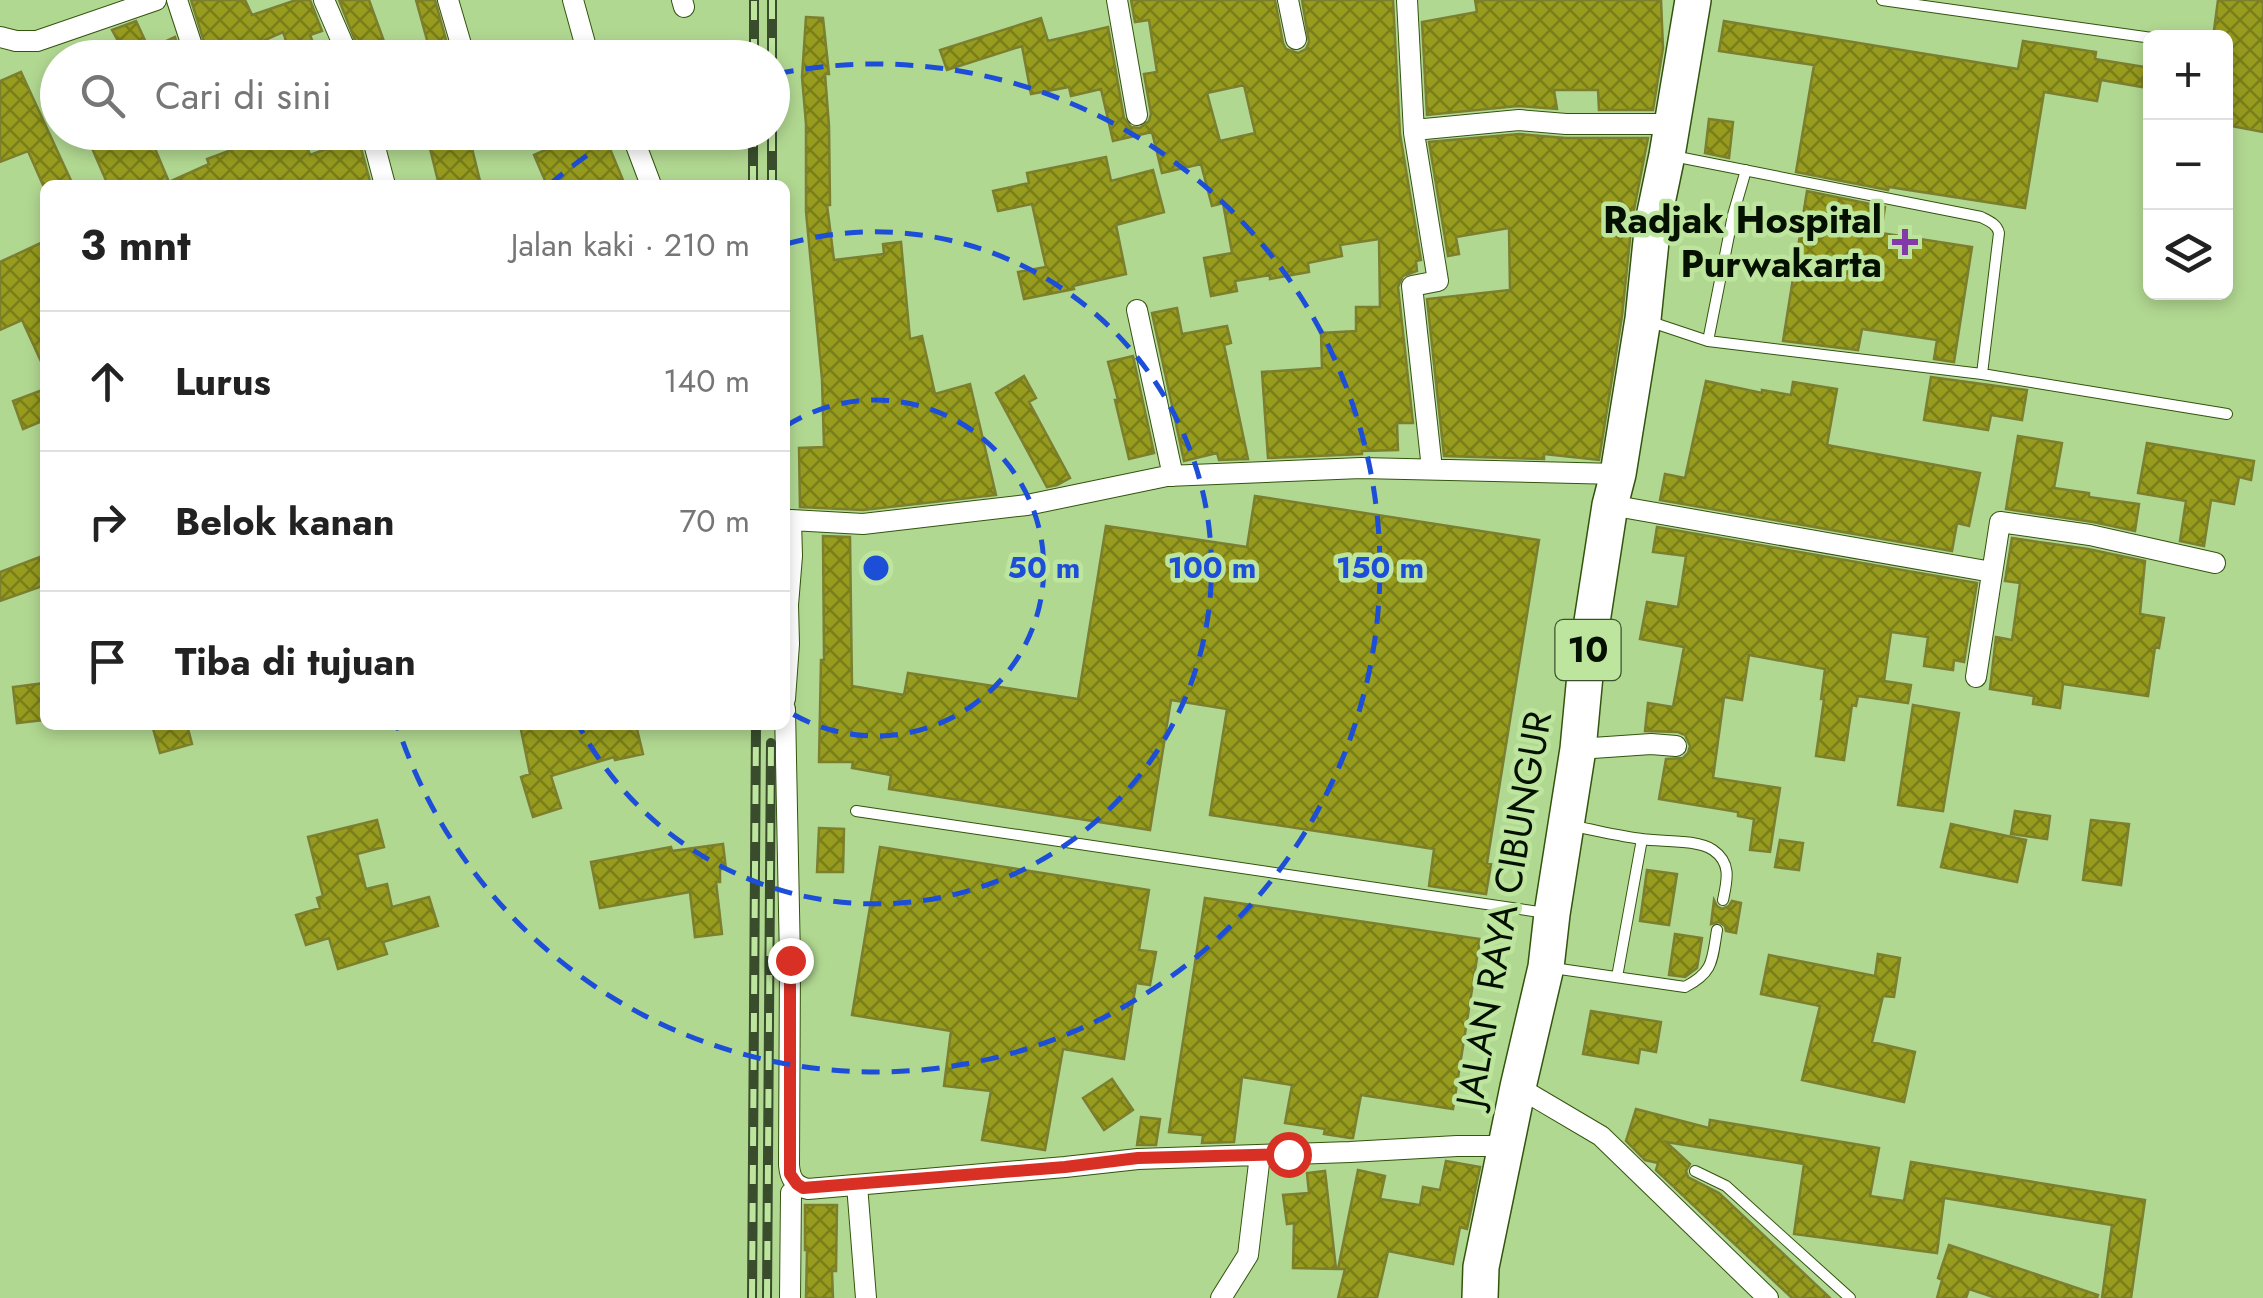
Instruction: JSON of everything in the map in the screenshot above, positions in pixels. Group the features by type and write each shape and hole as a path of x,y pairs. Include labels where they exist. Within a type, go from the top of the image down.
{"highway":[{"name":"JALAN RAYA CIBUNGUR","path":"1480,1298 1481,1267 1546,967 1578,749 1587,654 1643,319 1652,222 1693,0"}],"street":[{"path":"0,37 37,40 156,0"},
{"path":"176,0 190,40"},
{"path":"324,0 341,40"},
{"path":"448,0 460,40"},
{"path":"573,0 584,40"},
{"path":"1118,0 1138,116"},
{"path":"1288,0 1296,39"},
{"path":"1407,0 1414,130 1438,281 1412,286 1432,469"},
{"path":"1414,130 1519,120 1670,140"},
{"path":"376,150 384,180"},
{"path":"638,150 649,180"},
{"path":"1136,310 1172,476"},
{"path":"790,519 862,524 1027,505 1172,476 1432,469 1614,489 1992,572"},
{"path":"1976,677 2000,522 2090,534 2215,562"},
{"path":"790,538 790,580"},
{"path":"785,730 789,1165 799,1186 808,1189 1138,1158 1507,1146"},
{"path":"1578,749 1676,746"},
{"path":"1518,1087 1618,1149 1768,1298"},
{"path":"1221,1298 1248,1255 1260,1155"},
{"path":"857,1184 866,1298"},
{"path":"790,1298 791,1193 799,1186"}],"lane":[{"path":"1882,0 2143,37"},
{"path":"1670,140 1746,170 1981,217 1996,226 1996,273 1982,374"},
{"path":"1708,342 1746,170"},
{"path":"1643,319 1708,342 1982,374 2227,414"},
{"path":"856,811 1552,914"},
{"path":"1566,825 1711,848 1729,875 1723,900"},
{"path":"1617,978 1642,839"},
{"path":"1546,967 1685,986 1700,979 1711,965 1717,930"},
{"path":"1695,1172 1726,1186 1850,1298"}],"building":[{"path":"191,0 245,0 252,15 296,0 310,0 322,31 310,35 312,40 286,40 283,32 265,40 203,40"},
{"path":"339,0 369,0 383,40 355,40"},
{"path":"416,0 435,0 446,40 427,40"},
{"path":"1131,0 1275,0 1283,43 1286,49 1298,53 1309,42 1302,0 1393,0 1400,134 1421,260 1416,261 1417,271 1403,276 1398,287 1413,423 1397,423 1398,450 1268,458 1262,372 1322,368 1321,333 1356,331 1356,307 1380,307 1379,239 1340,245 1342,256 1308,263 1309,272 1235,281 1237,291 1211,296 1204,258 1232,253 1223,203 1212,206 1201,164 1162,173 1152,132 1113,141 1101,89 1071,96 1069,87 1031,94 1022,46 947,70 940,50 1041,18 1048,41 1108,27 1124,118 1131,127 1140,128 1151,114 1144,74 1157,72 1149,20 1135,22","holes":["1244,85 1255,133 1220,141 1207,93"]},
{"path":"1475,0 1661,0 1663,48 1653,110 1599,110 1598,90 1554,90 1557,109 1518,106 1427,115 1422,22 1477,12"},
{"path":"2218,0 2263,0 2263,132 2233,126 2233,30 2214,30"},
{"path":"806,17 823,18 829,74 825,74 829,126 827,205 834,260 884,254 883,244 901,242 910,339 922,336 935,394 970,384 996,495 863,510 800,507 799,448 824,447 822,379 806,212 802,77"},
{"path":"136,21 145,40 117,40 112,30"},
{"path":"1724,21 2018,69 2023,41 2096,52 2095,59 2143,67 2143,80 2142,87 2101,80 2097,101 2044,92 2025,208 1889,187 1888,190 1796,172 1814,65 1719,51"},
{"path":"21,72 40,113 40,150 57,150 71,180 41,180 28,151 0,162 0,81"},
{"path":"1709,119 1733,122 1729,158 1705,153"},
{"path":"1519,134 1648,138 1632,220 1622,316 1599,460 1544,454 1544,459 1444,456 1427,299 1510,290 1509,228 1456,237 1459,254 1448,256 1429,142"},
{"path":"93,150 156,150 168,180 106,180"},
{"path":"231,150 308,150 310,155 323,150 362,150 370,180 173,180 209,164 207,159"},
{"path":"430,150 472,150 480,180 438,180"},
{"path":"545,150 610,150 623,180 545,180 534,155"},
{"path":"1106,157 1111,181 1153,170 1164,212 1116,225 1126,274 1024,299 1018,272 1046,267 1032,204 998,211 993,191 1029,183 1027,173"},
{"path":"1807,191 1885,207 1881,233 1972,247 1954,362 1934,359 1937,340 1862,329 1858,350 1783,341"},
{"path":"40,243 40,359 22,320 0,330 0,262"},
{"path":"1177,308 1182,334 1227,326 1231,343 1224,345 1248,459 1219,460 1217,453 1184,461 1152,313"},
{"path":"1133,356 1154,453 1129,459 1108,362"},
{"path":"1024,376 1036,398 1029,402 1070,478 1057,485 1047,487 996,393"},
{"path":"1931,377 2027,390 2022,420 1991,415 1988,430 1924,420"},
{"path":"1706,381 1791,395 1793,382 1837,389 1827,445 1980,473 1969,526 1957,523 1952,551 1660,500 1665,474 1685,478"},
{"path":"40,391 40,422 23,429 13,401"},
{"path":"2018,436 2062,443 2054,488 2139,504 2135,531 2006,509"},
{"path":"2147,443 2254,461 2251,480 2239,477 2234,504 2211,500 2204,546 2180,541 2186,501 2138,493"},
{"path":"1255,496 1539,540 1487,863 1491,864 1486,894 1429,886 1434,849 1210,815 1227,709 1171,700 1150,830 889,789 891,775 852,768 853,762 819,762 824,660 823,536 850,537 852,686 904,695 908,673 1078,699 1106,526 1247,547"},
{"path":"1657,527 1977,583 1964,662 1954,660 1953,670 1924,666 1928,637 1891,632 1884,681 1911,685 1908,703 1858,696 1856,706 1852,705 1844,760 1816,756 1825,669 1749,655 1742,700 1724,697 1713,778 1780,788 1770,852 1750,850 1754,819 1738,816 1738,812 1659,799 1666,759 1683,758 1690,746 1685,735 1678,732 1645,731 1648,703 1673,707 1684,647 1640,639 1647,602 1678,607 1686,556 1653,552"},
{"path":"2012,538 2145,561 2140,614 2164,618 2148,696 2063,684 2060,708 2033,704 2034,696 1990,689 1996,637 2012,640 2020,583 2005,581"},
{"path":"40,557 40,587 0,601 0,572"},
{"path":"40,684 40,721 17,723 13,687"},
{"path":"1913,705 1959,713 1943,811 1898,805"},
{"path":"153,730 188,730 192,744 160,753"},
{"path":"521,730 637,730 643,754 615,760 614,757 551,776 561,808 533,817 521,777 530,774"},
{"path":"2015,811 2050,816 2047,839 2011,834"},
{"path":"377,820 384,847 357,854 366,889 387,884 392,907 429,897 438,926 383,942 387,954 338,969 329,938 306,945 296,915 320,908 317,898 323,896 308,837"},
{"path":"2091,820 2129,824 2121,885 2083,880"},
{"path":"1951,824 2026,840 2017,882 1941,867"},
{"path":"819,828 844,829 843,872 817,872"},
{"path":"1780,840 1803,843 1799,870 1775,867"},
{"path":"723,844 726,869 720,869 720,882 716,882 722,934 695,937 690,892 600,908 591,862 671,847 672,851"},
{"path":"880,847 1149,890 1139,950 1156,952 1150,985 1136,983 1124,1059 1063,1049 1045,1150 982,1140 991,1091 944,1086 951,1031 852,1015"},
{"path":"1647,870 1677,874 1669,925 1640,921"},
{"path":"1205,898 1480,939 1453,1109 1361,1095 1350,1138 1324,1134 1325,1129 1285,1123 1292,1085 1242,1077 1234,1142 1202,1143 1203,1135 1169,1132"},
{"path":"1714,900 1722,909 1732,901 1741,903 1736,933 1726,931 1719,922 1711,924"},
{"path":"1675,934 1702,938 1697,968 1685,977 1669,975"},
{"path":"1878,954 1900,958 1894,997 1883,996 1872,1042 1915,1052 1904,1102 1802,1080 1820,1006 1761,994 1769,955 1875,976"},
{"path":"1591,1011 1661,1022 1656,1052 1640,1049 1638,1063 1583,1054"},
{"path":"1112,1079 1133,1110 1104,1130 1083,1098"},
{"path":"1636,1109 1709,1128 1710,1120 1879,1148 1870,1196 1904,1201 1911,1162 2145,1200 2131,1298 2102,1298 2112,1225 1944,1198 1937,1253 1794,1234 1804,1164 1666,1142 1690,1164 1688,1177 1719,1193 1830,1298 1792,1298 1656,1170 1658,1163 1645,1160 1626,1141"},
{"path":"1141,1117 1160,1119 1156,1145 1137,1145"},
{"path":"1446,1161 1480,1167 1467,1229 1460,1227 1453,1264 1388,1251 1377,1298 1338,1298 1345,1269 1338,1269 1358,1170 1385,1176 1380,1199 1420,1205 1423,1187 1440,1190"},
{"path":"1325,1171 1336,1269 1293,1268 1294,1223 1287,1224 1283,1195 1309,1193 1307,1173"},
{"path":"805,1205 837,1205 833,1298 806,1298"},
{"path":"1949,1245 2098,1295 2097,1298 1996,1298 1969,1289 1966,1298 1937,1298 1942,1280 1938,1278"}],"railway":[{"path":"754,0 754,40"},
{"path":"772,0 772,40"},
{"path":"753,150 753,180"},
{"path":"772,150 772,180"},
{"path":"752,1298 756,730"},
{"path":"767,1298 771,743"}],"place":[{"name":"Radjak Hospital Purwakarta","path":"1905,242"}],"route":[{"path":"790,960 790,1174 803,1188 1138,1158 1288,1154"}]}
